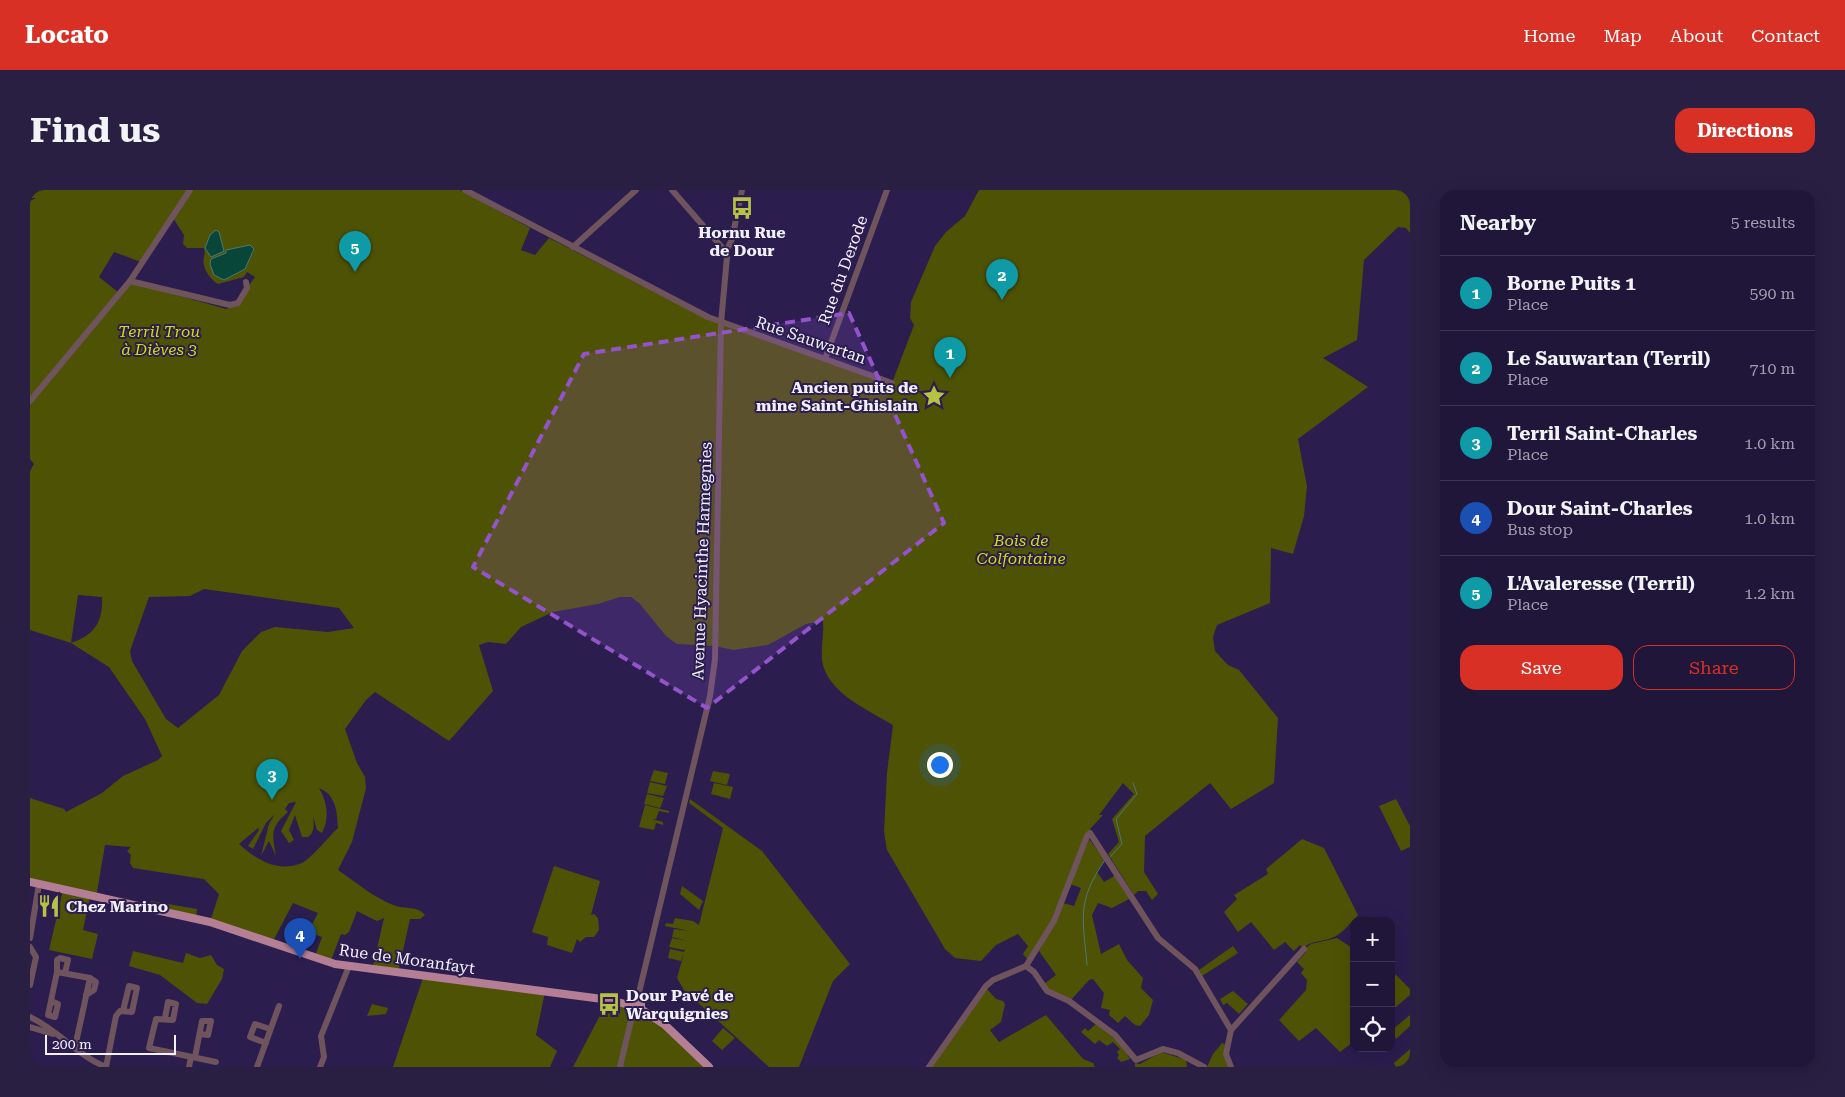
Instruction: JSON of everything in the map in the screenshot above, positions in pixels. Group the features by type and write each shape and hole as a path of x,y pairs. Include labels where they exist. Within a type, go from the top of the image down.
{"main road":[{"name":"Rue de Moranfayt","path":"30,882 237,929 314,958 349,966 608,1000 635,1007"},
{"path":"635,1007 665,1025 709,1067"}],"street":[{"path":"30,401 130,281 190,190"},
{"name":"Rue Sauwartan","path":"465,190 721,323 892,383"},
{"path":"574,248 636,190"},
{"path":"672,190 726,252"},
{"name":"Avenue Hyacinthe Harmegnies","path":"620,1067 713,677 721,323 728,260 726,252 732,239 742,190"},
{"name":"Rue du Derode","path":"825,360 887,190"},
{"path":"130,281 225,305 235,305 238,303 247,288 246,282"},
{"path":"929,1067 986,986 993,980 1026,966 1054,921 1087,836 1090,833 1158,938 1195,969 1231,1030"},
{"path":"30,938 39,884"},
{"path":"30,947 36,957 31,969 30,985"},
{"path":"1231,1067 1226,1054 1231,1030 1304,949"},
{"path":"51,1001 58,959 68,960 66,973"},
{"path":"320,1067 324,1057 321,1036 349,966"},
{"path":"1026,966 1048,991 1069,1001 1115,1035 1136,1060 1163,1049 1178,1053 1204,1067"},
{"path":"56,970 90,978 74,1047"},
{"path":"257,1067 279,1006"},
{"path":"30,1017 87,1058 105,1065 116,1016 124,1011"},
{"path":"165,1018 156,1019 150,1048 193,1057 205,1064 216,1062"},
{"path":"266,1042 250,1037 255,1024 270,1030"},
{"path":"30,1027 42,1026"},
{"path":"189,1067 200,1034"}],"highlighted area":[{"path":"849,313 944,523 707,708 473,567 584,354"}],"green space":[{"path":"30,190 189,190 141,262 114,252 99,277 119,293 30,399 30,201 36,198 30,198"},
{"name":"Bois de Colfontaine","path":"191,190 460,190 530,228 521,250 535,255 549,238 707,319 892,383 914,325 910,318 911,302 935,246 946,232 965,216 979,190 1410,190 1410,233 1406,228 1398,227 1364,260 1357,340 1323,358 1368,387 1298,439 1307,486 1304,516 1293,554 1271,548 1270,603 1217,625 1213,637 1215,651 1228,665 1239,670 1278,718 1274,783 1231,809 1210,783 1145,836 1144,872 1158,894 1152,900 1146,891 1138,891 1134,895 1108,854 1119,842 1112,819 1134,794 1123,783 1099,815 1103,815 1090,829 1061,905 1028,960 1023,954 1028,946 1018,934 996,945 981,961 955,958 945,949 887,850 884,832 887,773 893,725 850,699 831,682 822,660 823,621 806,624 768,645 733,650 715,646 677,644 666,636 640,604 631,597 620,597 598,604 553,612 521,627 506,644 488,642 479,645 493,691 449,741 375,692 366,700 345,729 357,763 365,777 366,788 352,842 338,870 388,903 419,910 425,915 420,919 410,919 398,973 372,970 384,918 377,921 357,911 349,932 345,935 341,934 330,963 314,959 322,937 308,932 318,913 293,903 272,943 210,922 219,894 204,879 133,868 130,863 131,855 127,851 131,847 105,845 97,892 95,897 90,896 83,930 98,934 92,959 49,950 63,890 30,882 30,798 64,809 66,812 102,793 123,776 158,760 162,756 145,719 109,667 71,643 30,630 30,471 34,464 30,459 30,402 131,282 226,309 234,306 255,277 247,272 244,277 218,284 215,282 209,275 203,261 204,248 187,248 183,244 184,235 173,218","holes":["254,250 245,269 229,278 212,259 226,253","204,589 339,608 354,628 328,632 275,627 261,632 242,651 219,695 178,728 166,719 132,661 130,651 149,597 190,596","78,595 102,597 101,614 96,627 91,632 71,643","319,788 325,791 332,799 336,810 338,828 311,857 302,863 293,866 276,866 260,860 239,844 258,828 259,830 248,846 253,849 266,823 275,814 269,824 261,856 269,841 276,856 273,836 275,827 288,812 285,809 289,803 296,802 281,831 289,843 294,840 289,830 295,815 302,837 308,837 312,833 313,816 317,830 322,833 327,816 326,804"]},
{"path":"654,770 668,773 665,784 650,781"},
{"path":"713,771 730,774 727,785 710,781"},
{"path":"650,782 667,786 663,796 647,793"},
{"path":"714,783 733,787 730,799 711,794"},
{"path":"647,794 664,798 660,808 644,804"},
{"path":"690,799 762,851 850,964 833,981 799,1067 769,1067 684,990 677,978 684,953 681,961 668,958 670,949 684,952 685,949 669,947 672,938 688,941 672,937 674,929 690,931 665,926 666,923 673,924 675,918 693,921 699,925 723,828 689,803"},
{"path":"1396,799 1410,826 1410,847 1401,851 1379,806"},
{"path":"645,805 669,811 669,813 659,811 656,819 652,819 663,822 663,825 656,823 654,830 639,827"},
{"path":"1089,839 1105,860 1097,872 1104,882 1116,875 1131,898 1112,908 1098,903 1092,915 1101,954 1119,944 1127,960 1143,978 1141,988 1153,1000 1149,1015 1140,1026 1135,1025 1125,1016 1118,1023 1109,1015 1110,1010 1101,1008 1104,993 1093,979 1089,980 1071,1000 1049,989 1044,984 1056,975 1039,951 1063,903 1074,906 1081,888 1070,884"},
{"path":"1302,839 1324,848 1358,915 1350,917 1350,924 1334,937 1303,948 1300,945 1294,951 1285,942 1274,950 1251,922 1238,932 1224,912 1237,899 1234,895 1268,874 1266,869"},
{"path":"554,866 600,881 591,915 594,914 598,918 599,930 594,937 586,937 580,942 577,939 572,953 547,945 548,937 532,932"},
{"path":"682,886 703,901 699,910 680,894"},
{"path":"151,901 197,909 196,919 149,910"},
{"path":"1337,938 1350,946 1350,1044 1340,1052 1316,1028 1299,1041 1279,1020 1306,990 1307,980 1301,973 1304,969 1297,962 1306,952 1305,949 1311,944"},
{"path":"1233,946 1238,953 1202,976 1199,970"},
{"path":"133,951 183,963 186,953 200,958 211,955 217,965 224,969 222,979 207,1004 197,1003 160,975 129,966"},
{"path":"1395,974 1410,989 1410,995 1395,1008"},
{"path":"423,978 545,992 536,1035 557,1051 550,1067 393,1067"},
{"path":"987,989 996,999 1003,1001 1005,1004 1001,1022 990,1030 999,1042 1046,1015 1083,1059 1093,1063 1095,1067 929,1067"},
{"path":"1233,991 1248,1004 1239,1014 1227,1003 1223,1005 1220,999"},
{"path":"608,1000 628,1006 629,1016 634,1018 638,1013 645,1012 709,1067 573,1067"},
{"path":"372,1004 388,1008 386,1014 367,1016"},
{"path":"1410,1015 1410,1026 1396,1039 1395,1027"},
{"path":"1096,1024 1121,1044 1130,1059 1121,1062 1117,1058 1119,1055 1117,1052 1120,1049 1113,1042 1107,1046 1099,1040 1095,1044 1081,1032 1085,1028 1088,1031"},
{"path":"723,1028 735,1038 722,1050 712,1041"},
{"path":"1222,1043 1226,1045 1224,1056 1228,1067 1207,1067 1213,1054"},
{"path":"1410,1049 1410,1067 1396,1067 1394,1063"},
{"path":"1161,1052 1186,1060 1187,1067 1135,1067 1135,1063 1140,1064"}],"shaded area":[{"path":"216,230 219,232 224,251 211,257 205,248 210,235"},
{"path":"250,245 254,249 245,269 224,280 214,275 210,264 211,259 226,253 226,250"}],"waterway":[{"path":"1110,857 1122,844 1116,819 1137,794 1133,783"},
{"path":"1087,965 1083,922 1086,899 1089,888 1105,860"}],"place":[{"name":"Hornu Rue de Dour","path":"742,208"},
{"name":"L'Avaleresse (Terril)","path":"355,272"},
{"name":"Le Sauwartan (Terril)","path":"1002,300"},
{"name":"Borne Puits 1","path":"950,378"},
{"name":"Ancien puits de mine Saint-Ghislain","path":"934,396"},
{"name":"Terril Saint-Charles","path":"272,800"},
{"name":"Chez Marino","path":"49,906"},
{"name":"Dour Saint-Charles","path":"300,959"},
{"name":"Dour Pavé de Warquignies","path":"609,1004"}],"park label":[{"name":"Terril Trou à Dièves 3","path":"159,340"}]}
